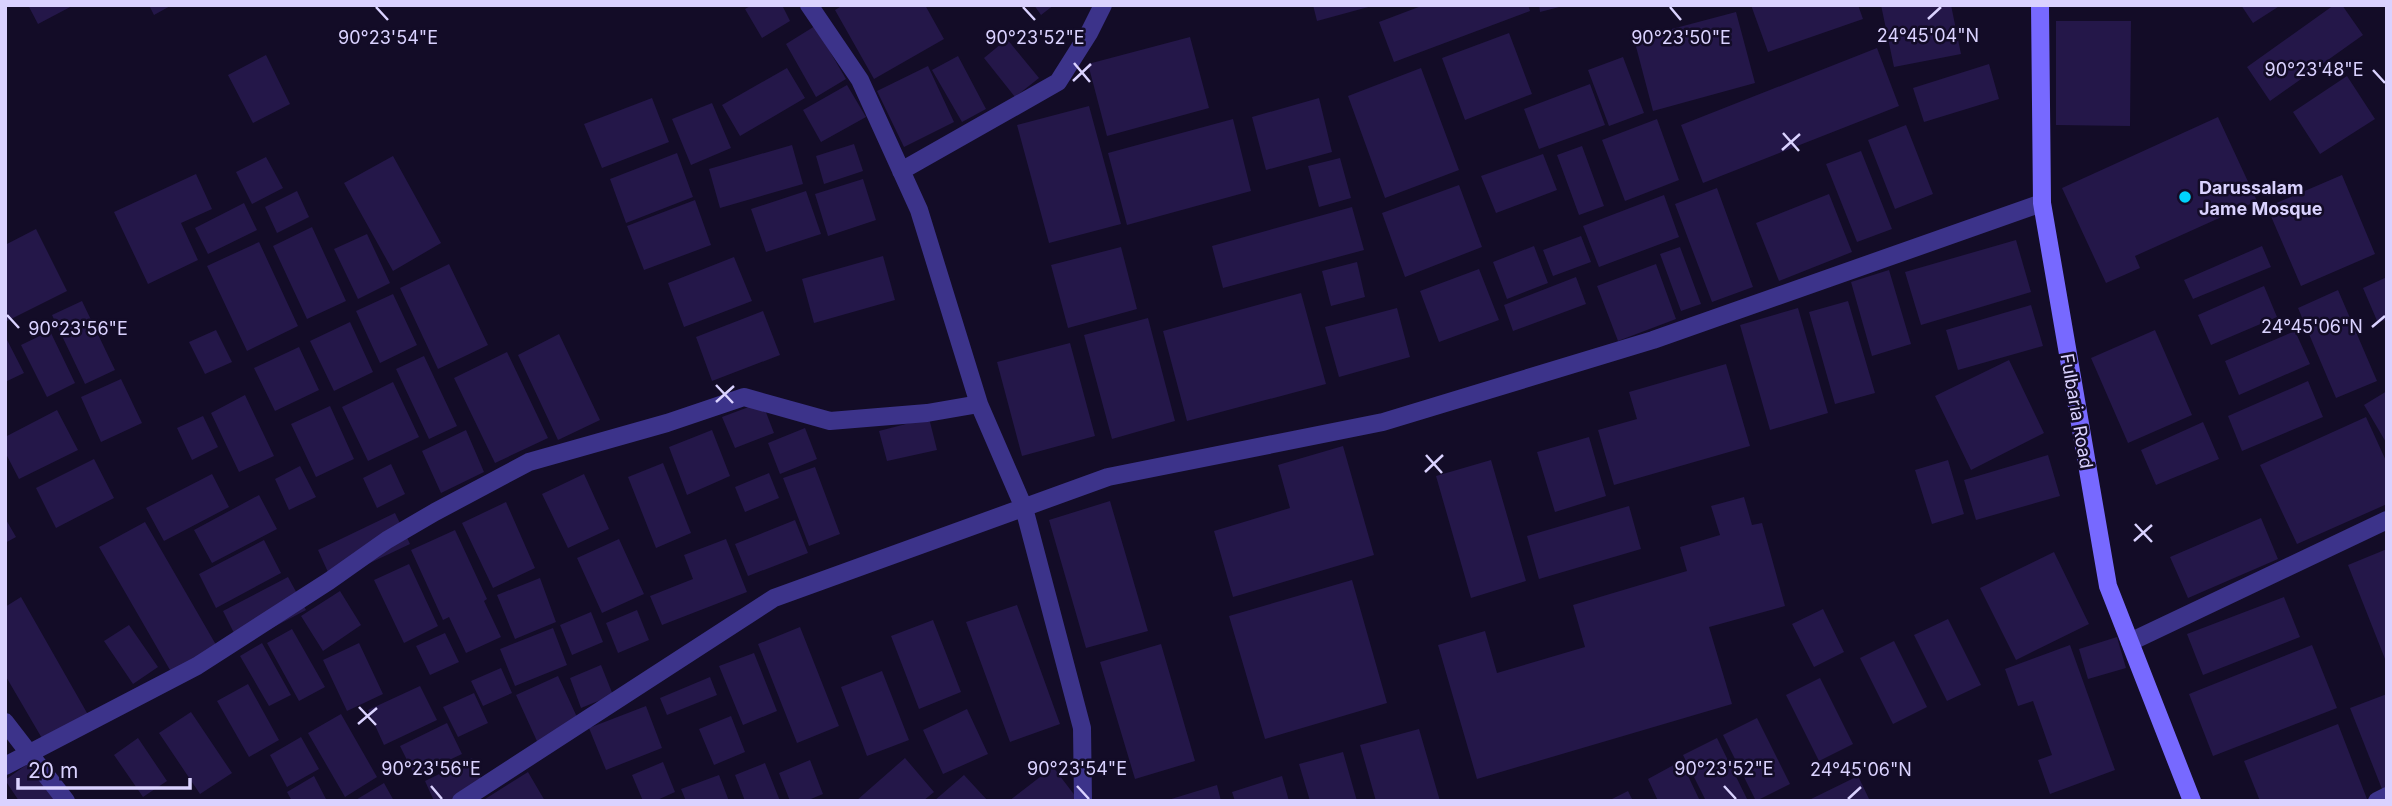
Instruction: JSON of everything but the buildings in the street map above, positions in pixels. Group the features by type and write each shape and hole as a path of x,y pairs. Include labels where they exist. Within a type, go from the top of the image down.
{"main road":[{"name":"Fulbaria Road","path":"2040,5 2042,203 2108,586 2192,801"}],"street":[{"path":"809,5 860,80 919,210 979,404 1024,508 1083,728 1083,801"},
{"path":"901,171 1058,82 1103,5"},
{"path":"461,801 774,598 1108,477 1383,422 1653,340 2042,203"},
{"path":"5,766 197,666 329,581 387,540 528,462 667,423 744,397 830,421 927,413 979,404"},
{"path":"2130,642 2387,520"},
{"path":"5,722 66,801"},
{"path":"2377,801 2387,796"}],"place":[{"name":"Darussalam Jame Mosque","path":"2185,197"}]}
